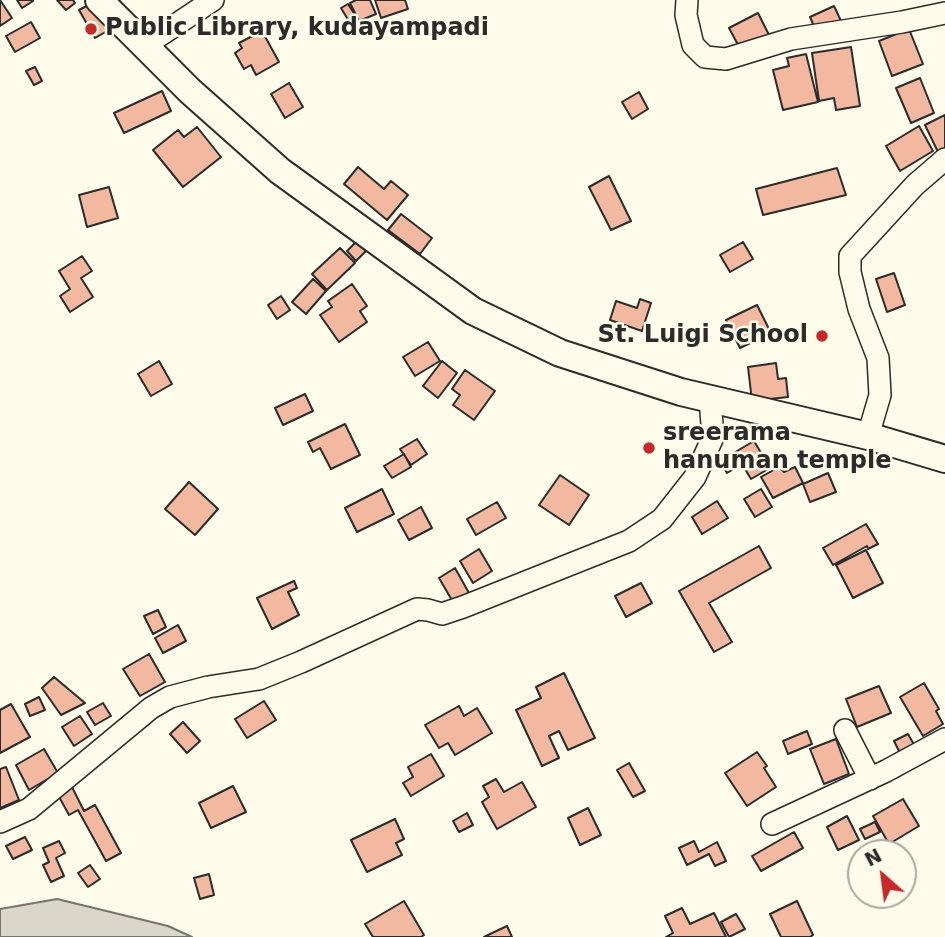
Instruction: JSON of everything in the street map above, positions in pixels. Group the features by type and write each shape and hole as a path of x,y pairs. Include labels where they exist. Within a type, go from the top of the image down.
{"main road":[{"path":"99,0 190,92 280,171 473,311 561,353 681,393 868,436 945,459"}],"street":[{"path":"144,46 213,0"},
{"path":"687,0 686,15 693,45 705,57 726,59 791,40 945,13"},
{"path":"868,436 880,395 878,358 859,309 850,272 850,256 915,185 945,159"},
{"path":"0,822 29,809 151,708 170,697 208,687 260,679 417,609 442,614 629,541 662,519 695,477 713,437 710,399"},
{"path":"845,730 870,779"},
{"path":"772,824 870,779 945,739"}],"shaded area":[{"path":"57,899 168,926 192,937 0,937 0,909"}],"building":[{"path":"0,0 12,18 0,26"},
{"path":"17,0 33,0 33,1 22,8"},
{"path":"57,0 73,0 75,3 66,10"},
{"path":"370,0 376,14 359,21 350,3"},
{"path":"375,0 405,0 408,9 381,18"},
{"path":"94,2 109,30 95,38 79,10"},
{"path":"348,4 357,18 350,23 341,8"},
{"path":"834,6 841,21 817,33 810,17"},
{"path":"758,13 772,41 744,56 729,28"},
{"path":"31,22 40,38 15,52 6,36"},
{"path":"909,29 923,64 892,76 879,41"},
{"path":"262,31 279,62 256,75 251,65 244,69 235,53 242,48 239,43"},
{"path":"851,47 860,106 836,110 834,98 819,101 812,53"},
{"path":"806,54 818,102 783,110 773,70 789,66 787,58"},
{"path":"35,67 42,81 34,85 26,71"},
{"path":"920,78 934,113 911,123 896,88"},
{"path":"289,83 303,107 285,118 271,94"},
{"path":"162,91 171,111 124,133 114,113"},
{"path":"639,92 648,109 632,119 622,102"},
{"path":"945,115 945,148 938,152 925,125"},
{"path":"919,126 933,151 900,171 886,146"},
{"path":"197,127 221,157 183,187 153,150 178,130 184,137"},
{"path":"358,167 384,189 391,181 408,195 387,220 344,184"},
{"path":"837,168 846,195 763,215 756,189"},
{"path":"609,176 631,221 611,230 589,187"},
{"path":"109,187 118,218 87,227 79,195"},
{"path":"401,214 432,238 420,254 388,230"},
{"path":"357,241 366,251 356,261 347,251"},
{"path":"743,242 753,259 730,272 720,255"},
{"path":"340,248 355,263 327,290 312,274"},
{"path":"82,256 92,271 81,278 93,297 70,312 60,296 70,289 59,271"},
{"path":"894,273 905,305 887,312 876,279"},
{"path":"313,279 326,291 306,314 292,302"},
{"path":"352,284 367,306 360,311 367,322 339,342 320,315 332,307 328,301"},
{"path":"281,296 290,310 277,319 268,305"},
{"path":"640,299 651,303 642,331 610,320 616,301 637,308"},
{"path":"757,305 771,333 740,348 726,320"},
{"path":"428,342 440,361 415,376 403,357"},
{"path":"159,361 172,384 151,396 138,374"},
{"path":"442,361 457,373 438,398 423,386"},
{"path":"776,363 778,379 786,378 788,397 752,401 748,367"},
{"path":"465,370 495,391 474,420 453,405 460,395 452,389"},
{"path":"305,394 313,411 283,425 275,408"},
{"path":"345,424 360,455 331,469 320,448 313,452 308,442"},
{"path":"417,439 427,454 411,465 400,449"},
{"path":"754,441 770,468 751,479 742,464 727,473 720,461"},
{"path":"404,454 411,467 392,478 384,466"},
{"path":"779,467 784,472 795,467 803,483 773,498 761,477"},
{"path":"828,473 836,492 810,502 803,484"},
{"path":"560,475 589,495 569,525 539,505"},
{"path":"189,482 218,509 195,535 165,509"},
{"path":"382,489 394,514 357,532 345,508"},
{"path":"761,489 772,507 755,517 744,499"},
{"path":"717,501 728,518 702,534 692,517"},
{"path":"497,502 506,518 476,535 467,519"},
{"path":"421,507 432,528 409,540 398,520"},
{"path":"866,524 878,544 868,549 867,546 833,565 823,548"},
{"path":"759,546 771,568 709,603 732,642 714,652 679,591"},
{"path":"479,549 492,571 473,583 460,561"},
{"path":"866,550 883,583 853,598 836,565"},
{"path":"455,568 469,593 453,602 439,578"},
{"path":"294,581 297,588 288,592 299,615 272,629 257,598"},
{"path":"641,583 652,603 626,617 615,596"},
{"path":"158,610 166,627 153,634 144,616"},
{"path":"178,625 186,641 163,653 155,638"},
{"path":"149,654 165,682 140,696 123,669"},
{"path":"564,673 595,738 568,750 559,731 549,736 559,758 542,766 516,710 541,698 536,687"},
{"path":"54,677 85,703 61,715 42,688"},
{"path":"924,683 939,709 936,711 943,724 923,736 900,697"},
{"path":"879,686 891,713 857,727 846,699"},
{"path":"39,697 45,710 30,716 25,704"},
{"path":"264,701 276,720 247,738 235,719"},
{"path":"103,703 111,716 95,725 87,712"},
{"path":"11,704 30,737 0,753 0,710"},
{"path":"459,706 464,716 477,708 492,733 455,755 448,743 439,748 425,725"},
{"path":"80,716 92,734 74,746 62,727"},
{"path":"183,722 200,741 187,753 170,734"},
{"path":"807,731 812,744 788,754 783,741"},
{"path":"908,734 916,748 901,755 894,741"},
{"path":"836,739 849,774 824,784 810,749"},
{"path":"44,749 58,773 29,790 16,765"},
{"path":"757,752 767,766 764,768 776,787 747,806 725,773"},
{"path":"431,754 444,776 411,796 403,783 413,777 408,767"},
{"path":"629,763 645,791 633,797 617,770"},
{"path":"6,767 19,800 0,808 0,769"},
{"path":"496,779 504,792 522,782 536,807 497,829 482,802 489,797 483,786"},
{"path":"71,785 84,811 95,805 121,853 106,861 78,810 69,815 57,793"},
{"path":"233,786 246,812 211,828 199,803"},
{"path":"903,799 919,826 897,839 886,839 873,816"},
{"path":"588,808 601,835 580,845 568,818"},
{"path":"467,813 473,825 459,832 453,821"},
{"path":"847,816 858,839 847,839 847,846 838,850 827,827"},
{"path":"395,819 404,839 396,843 402,855 367,872 351,840"},
{"path":"875,822 880,832 865,839 860,829"},
{"path":"794,832 803,848 761,871 752,856"},
{"path":"25,837 32,850 13,859 6,846"},
{"path":"59,841 65,853 56,858 64,876 51,882 43,865 49,862 43,848"},
{"path":"694,841 699,852 717,842 726,861 715,866 709,854 687,865 679,848"},
{"path":"90,865 100,879 88,887 78,873"},
{"path":"209,874 214,895 200,899 194,878"},
{"path":"404,901 424,935 373,937 365,924"},
{"path":"797,901 813,935 781,937 770,914"},
{"path":"682,908 690,924 714,913 726,937 666,937 673,933 665,916"},
{"path":"736,914 745,929 729,937 721,922"},
{"path":"507,926 512,937 484,937"}],"place":[{"name":"Public Library, kudayampadi","path":"91,29"},
{"name":"St. Luigi School","path":"822,336"},
{"name":"sreerama hanuman temple","path":"649,448"}]}
